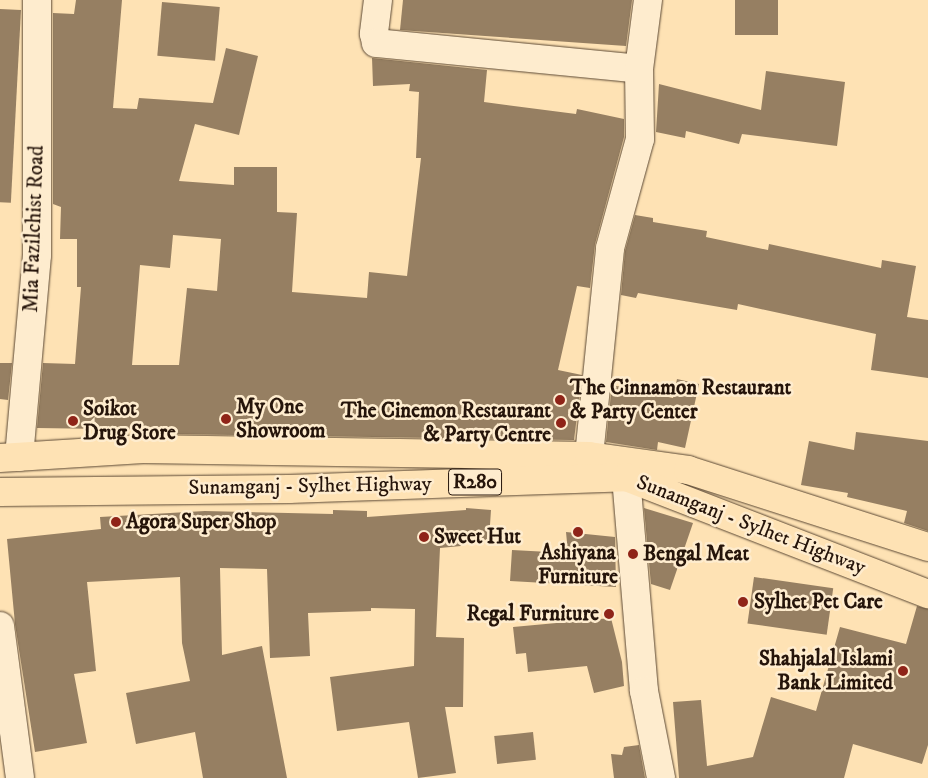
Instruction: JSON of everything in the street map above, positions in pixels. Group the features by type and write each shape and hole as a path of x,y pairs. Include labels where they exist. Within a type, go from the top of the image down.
{"main road":[{"name":"Sunamganj - Sylhet Highway","path":"10,458 144,449 589,456 688,470 928,547"},
{"name":"Sunamganj - Sylhet Highway","path":"0,492 288,489 626,476 928,594"}],"street":[{"name":"Mia Fazilchist Road","path":"10,458 37,254 37,0"},
{"path":"378,0 374,34 376,43 388,46 639,70"},
{"path":"589,456 610,248 640,139 639,70 648,0"},
{"path":"626,476 644,691 662,778"},
{"path":"0,626 20,778"}],"building":[{"path":"76,0 122,0 113,108 137,109 139,98 213,103 226,48 258,56 239,135 195,124 179,181 234,185 234,167 277,167 277,212 297,213 292,292 367,298 369,272 407,276 421,158 416,158 419,92 409,91 410,84 373,86 372,58 487,70 484,102 576,114 577,109 624,119 624,137 595,244 590,288 577,286 558,370 582,375 574,440 171,434 171,430 37,428 43,363 75,364 81,287 77,287 77,239 60,239 61,207 53,204 53,13 74,14","holes":["173,235 221,239 217,291 187,288 179,365 132,365 140,265 170,268"]},
{"path":"403,0 632,0 626,46 400,30"},
{"path":"735,0 778,0 778,35 735,35"},
{"path":"162,2 220,7 215,61 157,56"},
{"path":"0,9 21,10 11,203 0,202"},
{"path":"766,71 845,82 837,146 742,134 739,144 686,131 685,138 656,132 659,84 761,110"},
{"path":"635,215 653,218 653,222 707,231 706,237 768,250 769,244 881,268 882,260 916,266 907,317 928,320 928,378 871,370 876,334 738,304 737,310 638,293 636,298 621,295 625,251"},
{"path":"0,363 12,363 8,400 0,399"},
{"path":"677,379 699,384 685,448 658,442 657,450 606,442 612,385 673,398"},
{"path":"856,432 928,441 928,531 904,523 907,511 847,497 848,493 801,485 809,441 854,450"},
{"path":"466,508 491,510 489,540 460,539 461,546 440,548 436,637 464,638 463,707 445,707 456,773 418,778 409,722 337,731 330,677 414,666 415,609 371,608 371,611 308,613 310,656 270,658 267,569 220,568 222,655 262,646 287,778 203,778 195,732 136,744 126,693 190,681 182,643 180,577 87,582 96,671 74,674 87,743 35,752 15,624 7,539 101,529 100,517 205,511 333,514 333,510 367,511 367,517 466,510"},
{"path":"644,508 693,523 670,590 651,584"},
{"path":"566,532 615,537 616,587 510,581 512,550 568,553"},
{"path":"754,577 833,588 827,635 747,624"},
{"path":"917,606 928,609 928,745 922,764 853,744 844,778 679,778 673,702 701,700 707,766 753,757 771,697 816,711 840,627 906,644"},
{"path":"611,618 622,662 624,686 594,693 587,666 528,672 526,653 516,654 513,627"},
{"path":"533,732 536,760 497,764 494,736"},
{"path":"639,745 645,778 614,778 611,754 622,755 624,747"}],"place":[{"name":"The Cinnamon Restaurant & Party Center","path":"560,400"},
{"name":"My One Showroom","path":"226,419"},
{"name":"Soikot Drug Store","path":"73,421"},
{"name":"The Cinemon Restaurant & Party Centre","path":"561,423"},
{"name":"Agora Super Shop","path":"116,522"},
{"name":"Ashiyana Furniture","path":"578,532"},
{"name":"Sweet Hut","path":"424,537"},
{"name":"Bengal Meat","path":"633,554"},
{"name":"Sylhet Pet Care","path":"743,602"},
{"name":"Regal Furniture","path":"609,614"},
{"name":"Shahjalal Islami Bank Limited","path":"903,671"}]}
